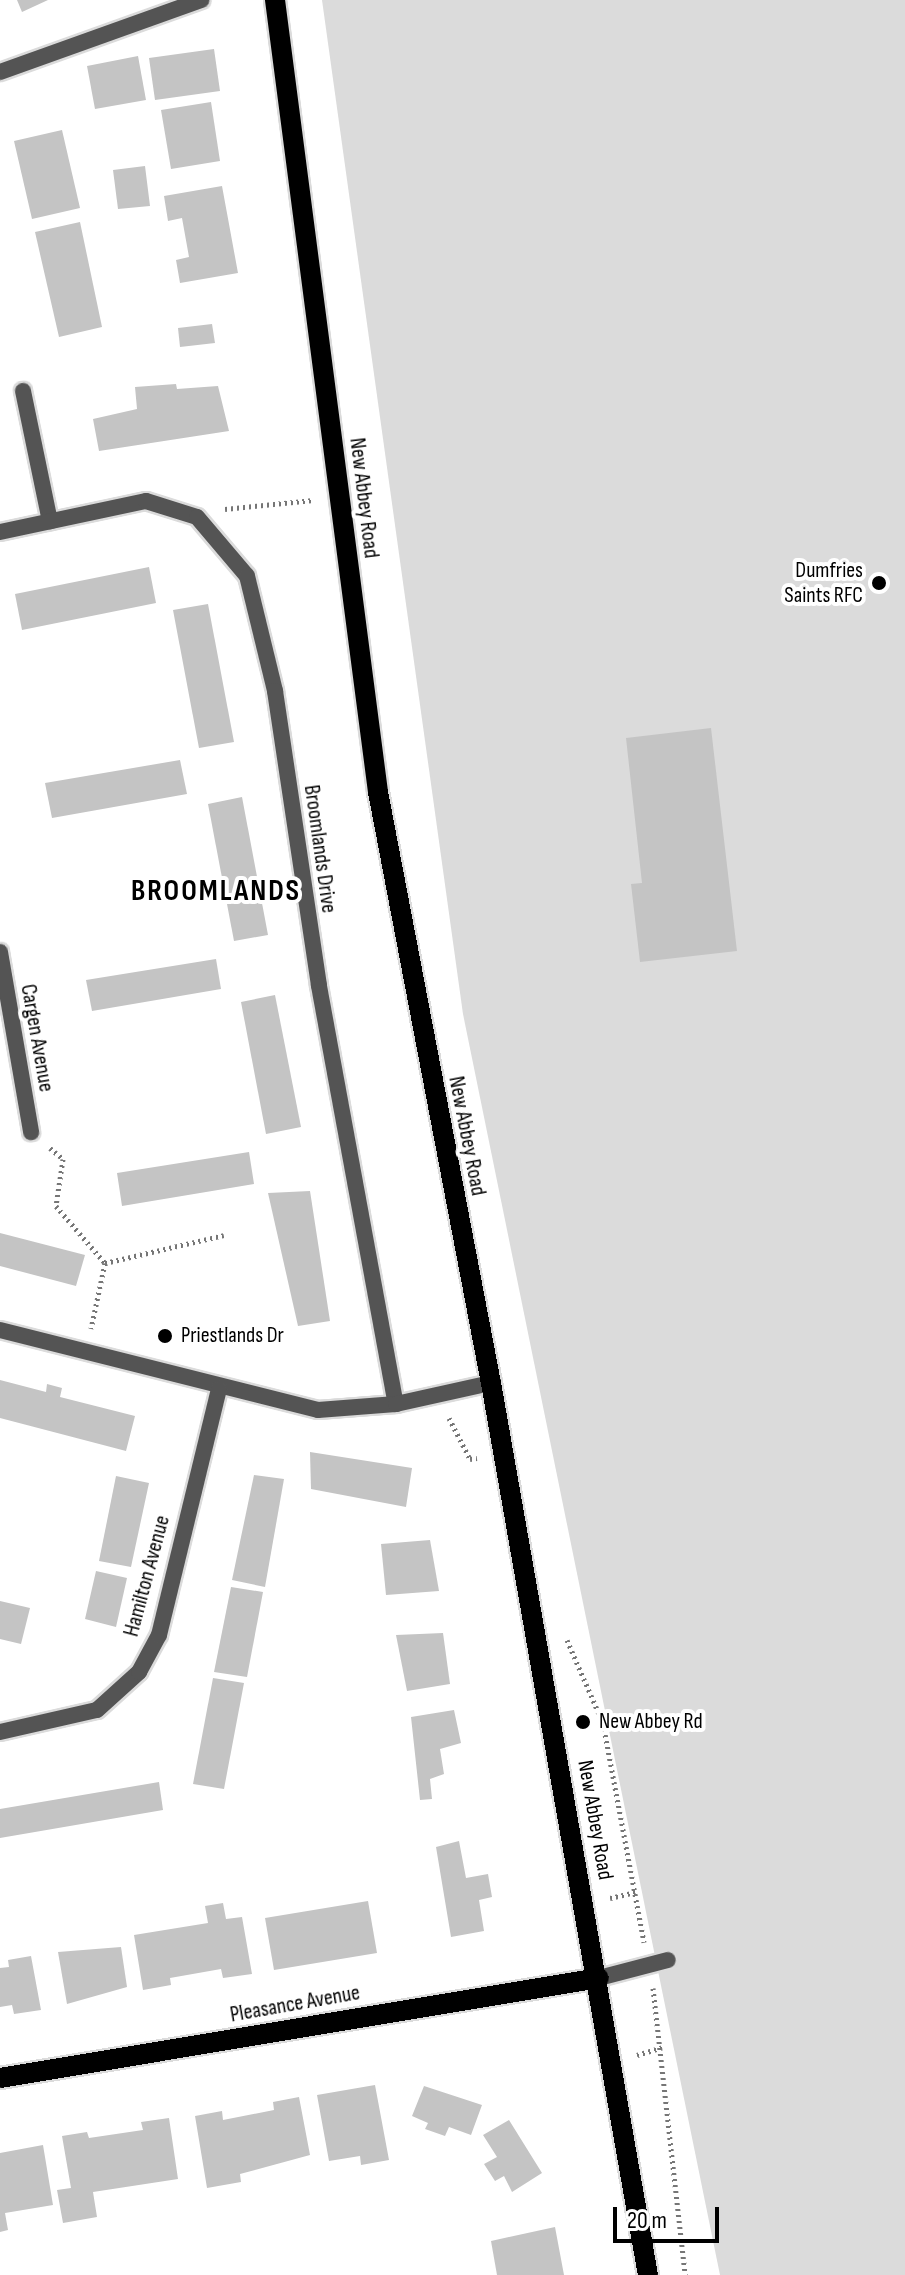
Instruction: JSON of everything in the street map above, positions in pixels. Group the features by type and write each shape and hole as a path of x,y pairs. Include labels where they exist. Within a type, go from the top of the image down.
{"main road":[{"name":"New Abbey Road","path":"275,0 380,808 504,1453 599,1978 648,2275"},
{"name":"Pleasance Avenue","path":"0,2078 599,1978"}],"street":[{"path":"0,72 201,0"},
{"path":"23,391 50,521"},
{"name":"Broomlands Drive","path":"0,532 146,501 197,517 247,576 275,691 319,986 396,1404"},
{"name":"Cargen Avenue","path":"0,952 31,1132"},
{"path":"0,1330 219,1389 318,1410 396,1404 491,1383"},
{"name":"Hamilton Avenue","path":"2,1730 97,1710 139,1672 159,1635 219,1389"},
{"path":"599,1978 668,1960"}],"path":[{"path":"184,513 339,497"},
{"path":"31,1132 63,1159 56,1206 105,1263"},
{"path":"105,1263 224,1235"},
{"path":"87,1351 105,1263"},
{"path":"429,1397 462,1437 470,1459 504,1453"},
{"path":"565,1635 603,1723 662,2041 685,2275"}],"shaded area":[{"path":"322,0 905,0 905,2275 720,2275 463,1014"}],"building":[{"path":"17,0 48,0 22,12"},
{"path":"214,49 220,91 155,100 149,58"},
{"path":"138,56 146,100 95,109 87,66"},
{"path":"211,102 220,161 171,169 161,110"},
{"path":"62,130 80,208 32,219 14,141"},
{"path":"145,166 150,206 118,209 113,170"},
{"path":"222,186 238,273 180,283 176,260 189,257 182,218 168,221 164,196"},
{"path":"80,222 102,327 59,337 35,232"},
{"path":"212,324 215,343 180,347 178,328"},
{"path":"176,384 177,389 218,386 229,431 99,451 93,419 137,409 135,387"},
{"path":"149,567 156,603 22,630 15,594"},
{"path":"208,604 234,742 199,748 173,610"},
{"path":"711,728 737,951 640,962 631,884 642,883 626,738"},
{"path":"180,760 187,794 52,818 45,783"},
{"path":"242,797 268,935 234,941 208,804"},
{"path":"216,959 221,989 92,1011 86,980"},
{"path":"275,995 301,1127 266,1134 241,1002"},
{"path":"249,1152 254,1184 122,1206 117,1173"},
{"path":"310,1191 330,1321 298,1326 268,1193"},
{"path":"0,1233 85,1255 76,1286 0,1266"},
{"path":"0,1380 46,1392 47,1384 62,1388 60,1397 135,1416 126,1451 0,1418"},
{"path":"310,1452 412,1468 406,1507 311,1489"},
{"path":"254,1475 284,1479 265,1587 232,1580"},
{"path":"116,1476 149,1483 131,1567 99,1561"},
{"path":"430,1540 439,1591 386,1595 381,1544"},
{"path":"96,1571 127,1578 116,1627 85,1619"},
{"path":"231,1587 263,1592 247,1677 214,1672"},
{"path":"0,1601 30,1608 21,1644 0,1639"},
{"path":"443,1633 450,1684 407,1691 396,1635"},
{"path":"213,1678 244,1683 224,1789 193,1784"},
{"path":"454,1710 461,1743 440,1749 444,1774 430,1779 432,1799 420,1800 411,1717"},
{"path":"159,1782 163,1810 0,1838 0,1809"},
{"path":"459,1841 466,1878 488,1874 492,1897 479,1900 484,1931 451,1937 436,1847"},
{"path":"368,1901 377,1953 274,1970 265,1918"},
{"path":"223,1903 226,1919 242,1917 252,1974 223,1978 221,1969 170,1978 171,1985 143,1990 134,1935 208,1923 205,1906"},
{"path":"121,1947 127,1987 67,2004 58,1952"},
{"path":"31,1956 41,2010 14,2014 12,2005 0,2007 0,1968 9,1967 8,1960"},
{"path":"375,2085 389,2160 361,2165 360,2156 329,2161 317,2095"},
{"path":"424,2086 482,2105 471,2135 449,2127 445,2136 425,2129 428,2123 412,2116"},
{"path":"299,2097 310,2155 240,2174 241,2182 207,2188 195,2116 222,2111 223,2120 274,2110 273,2102"},
{"path":"169,2118 178,2179 93,2192 97,2217 63,2223 57,2190 71,2188 62,2136 87,2132 89,2138 143,2130 141,2122"},
{"path":"509,2120 542,2173 512,2192 504,2176 495,2181 484,2164 497,2157 483,2135"},
{"path":"43,2145 53,2205 5,2213 8,2230 0,2232 0,2153"},
{"path":"555,2227 564,2275 497,2275 491,2241"}],"place":[{"name":"Dumfries Saints RFC","path":"879,583"},
{"name":"Priestlands Dr","path":"165,1336"},
{"name":"New Abbey Rd","path":"583,1722"}],"district":[{"name":"BROOMLANDS","path":"216,891"}]}
